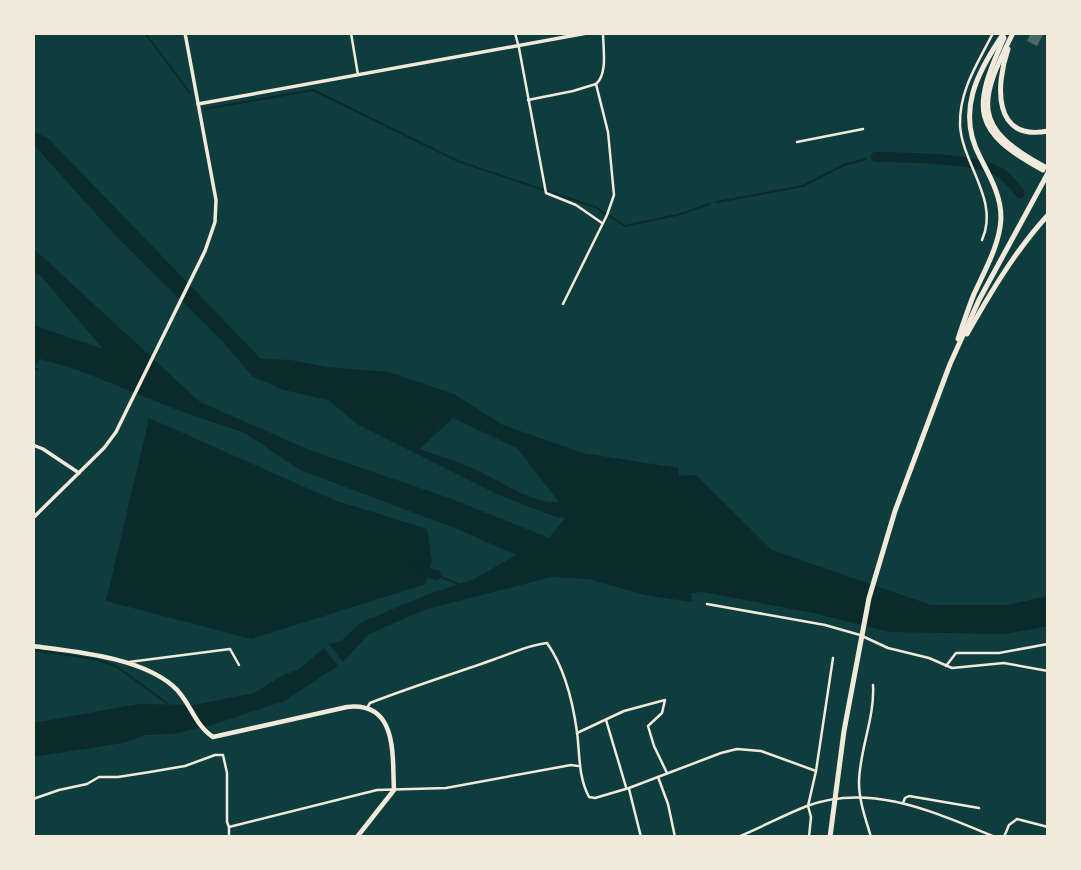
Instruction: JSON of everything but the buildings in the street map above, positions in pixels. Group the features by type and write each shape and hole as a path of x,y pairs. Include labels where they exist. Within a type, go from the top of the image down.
{"highway":[{"path":"950,364 965,315 999,234 1000,204 969,129 970,100 980,73 1005,33"},
{"path":"1005,33 984,86 985,114 992,132 1004,146 1045,170"},
{"path":"1013,33 991,79 987,96 989,114 1005,141 1045,170"},
{"path":"1013,33 1000,81 1002,110 1010,121 1022,130 1048,131"},
{"path":"830,837 842,742 869,598 883,548 950,364 979,300 1045,170"},
{"path":"950,364 1000,275 1048,215"}],"main road":[{"path":"33,646 93,654 126,663 160,677 176,688 209,735 218,737 347,707 367,708 381,718 390,733 394,790 357,837"}],"street":[{"path":"33,518 111,440 133,400 214,230 216,208 185,33"},
{"path":"351,33 358,75"},
{"path":"514,33 545,190 573,201 602,223"},
{"path":"198,104 587,33"},
{"path":"528,100 573,91 601,80 603,33"},
{"path":"982,240 987,213 961,135 962,102 970,78 993,33"},
{"path":"563,304 607,216 614,195 608,132 596,84"},
{"path":"797,142 863,130"},
{"path":"33,445 79,473"},
{"path":"707,604 825,625 958,669 1004,663 1048,671"},
{"path":"33,627 33,640"},
{"path":"367,708 370,703 430,680 523,647 545,643 550,646 566,684 577,733 578,766 589,797 595,798 627,789 722,752 743,749 766,753 816,772"},
{"path":"946,666 956,653 999,653 1048,643"},
{"path":"126,663 230,649 239,665"},
{"path":"809,837 810,805 833,658"},
{"path":"871,837 859,780 872,711 873,685"},
{"path":"577,733 624,711 665,700 662,713 648,726 667,773"},
{"path":"606,720 641,837"},
{"path":"33,799 84,785 99,777 118,777 185,766 215,755 223,755 227,773 229,837"},
{"path":"229,827 377,790 446,788 558,767 578,766"},
{"path":"658,777 676,837"},
{"path":"903,803 909,796 979,808"},
{"path":"738,837 810,805 853,797 903,803 995,837"},
{"path":"1003,837 1009,825 1017,819 1048,827"}],"water":[{"path":"33,131 49,139 261,359 389,372 454,394 503,425 583,453 678,468 679,476 696,475 772,550 931,605 1008,605 1048,596 1048,626 1005,634 889,632 813,613 703,592 691,593 692,602 644,595 589,579 551,577 424,610 369,634 343,662 329,644 341,641 362,622 429,594 474,579 516,555 457,529 300,470 245,433 180,411 78,370 40,359 33,370 33,325 103,349 40,275 33,273 33,248 200,402 312,451 449,498 549,538 565,518 499,495 357,424 328,400 284,390 252,376 226,345 114,234 33,144","holes":["453,418 517,448 559,502 526,495 472,468 420,449"]},
{"path":"149,418 334,500 427,529 432,561 426,584 251,639 106,601 148,423 146,421"},
{"path":"324,648 338,666 284,701 212,725 173,734 145,735 123,743 33,757 33,723 138,704 194,705 254,693 299,669"}],"waterway":[{"path":"145,33 190,93"},
{"path":"205,109 313,90 458,161 595,207 625,226 681,214 709,204"},
{"path":"876,157 940,159 975,164 1001,173 1020,193"},
{"path":"717,202 803,186 844,165 866,159"},
{"path":"34,368 38,370"},
{"path":"417,568 436,575"},
{"path":"436,575 458,584"},
{"path":"33,650 94,659 116,666 168,704"}]}
